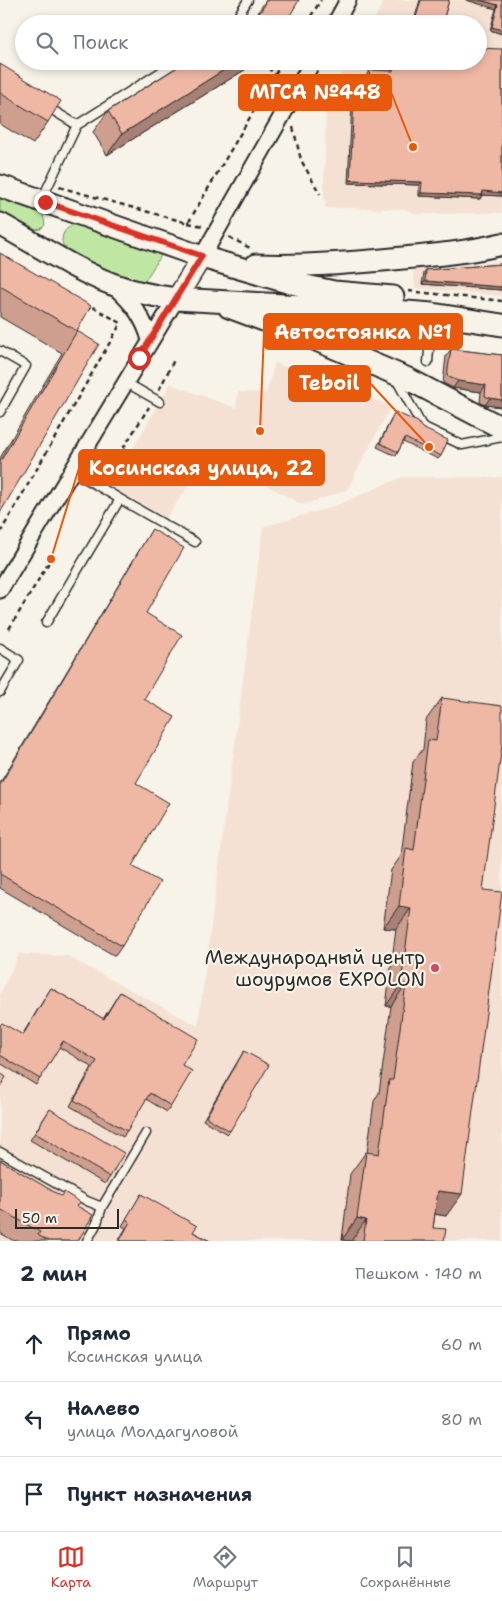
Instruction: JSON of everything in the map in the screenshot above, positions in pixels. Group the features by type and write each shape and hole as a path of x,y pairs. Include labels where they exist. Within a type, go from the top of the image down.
{"main road":[{"path":"0,186 45,192 202,256 315,289 502,310"},
{"path":"0,224 76,267 112,284 141,294 176,299 432,314 502,324"},
{"path":"229,264 309,266 355,263 474,251 502,244"},
{"path":"210,300 270,324 312,338 393,373 502,428"}],"street":[{"path":"340,15 348,0"},
{"path":"0,590 124,382 202,256 308,70"},
{"path":"112,284 138,311 146,325 150,340"}],"lane":[{"path":"239,15 248,0"},
{"path":"45,192 77,125 164,70"},
{"path":"39,101 77,125"},
{"path":"428,362 432,314"},
{"path":"0,352 26,366 0,412"},
{"path":"393,373 422,426 462,444 502,437"},
{"path":"124,382 157,400"},
{"path":"71,470 194,542"},
{"path":"46,623 120,499"},
{"path":"0,648 20,660 0,692"},
{"path":"87,1241 102,1207 146,1134"},
{"path":"0,1152 87,1201 102,1207"}],"path":[{"path":"312,15 321,0"},
{"path":"270,70 275,75 287,105 301,160 320,194"},
{"path":"45,192 188,223 278,70"},
{"path":"406,291 502,301"},
{"path":"0,533 121,323 86,304"},
{"path":"99,487 157,400 174,360"},
{"path":"9,629 51,559"}],"shaded area":[{"path":"385,0 502,0 502,213 416,214 405,209 326,208 324,194 326,101 344,70 487,70 487,15 376,15"},
{"path":"502,261 502,296 415,288 413,270"},
{"path":"275,363 391,406 347,490 303,505 210,455 166,518 111,487 170,384 236,408 238,392 266,393"},
{"path":"402,477 502,477 502,1241 0,1241 0,994 19,954 67,956 198,1026 263,527 332,507"}],"green space":[{"path":"0,199 43,214 45,225 41,229 36,230 0,212"},
{"path":"78,224 162,254 142,285 68,252 63,244 63,235 68,228"}],"building":[{"path":"268,0 299,0 290,15 258,15"},
{"path":"421,0 449,0 445,15 417,15"},
{"path":"480,0 502,0 502,30 492,27 498,5"},
{"path":"487,48 502,49 502,193 483,191 482,195 421,193 422,182 350,180 355,78 369,79 370,70 487,70"},
{"path":"0,64 61,101 48,122 0,93"},
{"path":"173,70 224,70 122,134 108,111"},
{"path":"0,253 91,306 77,331 0,286"},
{"path":"502,264 502,287 425,281 426,270"},
{"path":"77,331 99,344 0,513 0,462"},
{"path":"451,349 502,355 502,400 485,396 486,385 458,381 447,376"},
{"path":"395,412 418,422 422,428 448,440 441,456 405,438 398,452 380,443"},
{"path":"152,529 184,548 146,613 182,635 144,699 175,717 136,783 169,803 132,866 160,882 122,946 0,874 0,785"},
{"name":"Международный центр шоурумов EXPOLON","path":"442,698 502,706 502,745 483,890 502,892 462,1194 438,1191 433,1228 446,1229 444,1241 363,1241 366,1220 357,1218 366,1152 379,1154 389,1080 393,1080 406,984 401,984 411,908 399,906 406,848 414,850 428,740 436,741"},
{"path":"51,988 104,1019 120,992 198,1039 182,1065 192,1071 171,1106 150,1093 127,1131 74,1100 97,1061 63,1041 40,1079 0,1055 0,1025 2,1023 23,1035"},
{"path":"244,1051 269,1065 230,1131 206,1117"},
{"path":"0,1073 6,1077 0,1087"},
{"path":"50,1109 124,1153 110,1177 35,1133"},
{"path":"0,1160 61,1196 64,1192 80,1202 77,1206 93,1215 78,1241 48,1241 38,1235 40,1232 0,1209"},
{"path":"141,1194 197,1226 193,1232 210,1241 120,1240 130,1222 126,1219"}],"place":[{"name":"МГСА №448","path":"413,147"},
{"name":"Автостоянка №1","path":"260,431"},
{"name":"Teboil","path":"429,447"},
{"name":"Косинская улица, 22","path":"51,559"},
{"name":"Международный центр шоурумов EXPOLON","path":"435,968"}],"route":[{"path":"45,202 202,256 139,358"}]}
